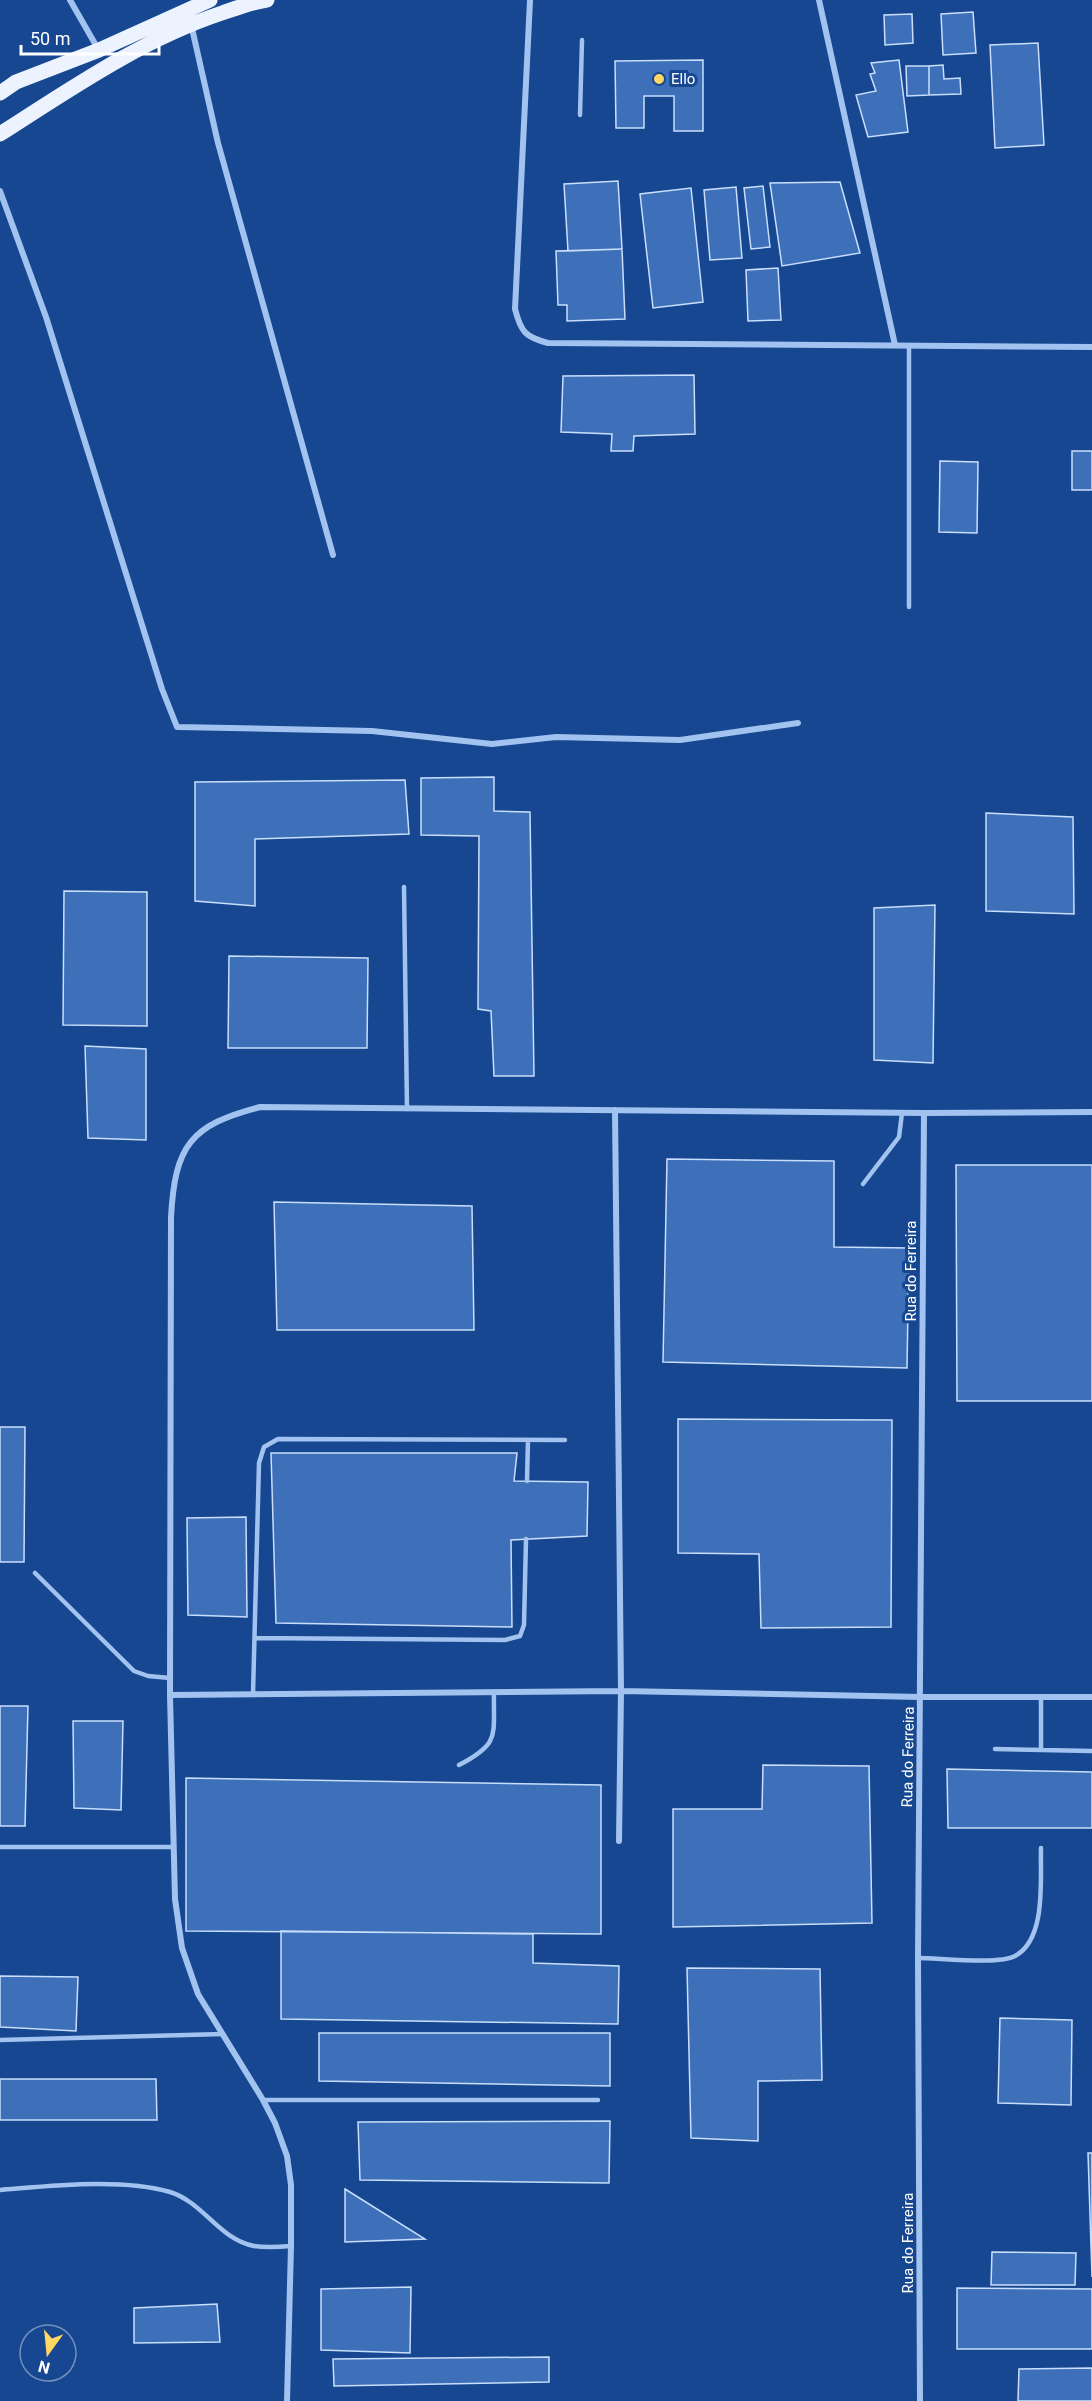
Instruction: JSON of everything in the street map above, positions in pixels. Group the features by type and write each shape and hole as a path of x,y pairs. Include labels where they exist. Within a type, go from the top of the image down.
{"main road":[{"path":"0,93 16,82 99,50 210,0"},
{"path":"0,134 110,63 191,23 267,0"}],"street":[{"path":"70,0 99,50"},
{"path":"530,0 515,309 524,333 535,340 548,343 1092,347"},
{"path":"819,0 895,345"},
{"path":"191,23 218,143 333,555"},
{"path":"0,191 46,317 162,689 177,727 372,731 492,744 556,737 680,740 798,723"},
{"path":"287,2401 291,2185 287,2156 275,2123 263,2100 198,1994 182,1948 175,1899 170,1695 171,1217 173,1182 179,1160 193,1139 208,1126 231,1114 260,1107 902,1113 1092,1112"},
{"path":"615,1110 621,1691 619,1841"},
{"name":"Rua do Ferreira","path":"920,2401 918,1958 924,1113"},
{"path":"170,1695 621,1691 921,1697 1092,1697"}],"lane":[{"path":"580,115 582,40"},
{"path":"909,345 909,607"},
{"path":"404,887 407,1109"},
{"path":"863,1184 899,1137 902,1113"},
{"path":"253,1694 259,1463 264,1447 278,1439 565,1440"},
{"path":"527,1481 528,1440"},
{"path":"255,1638 506,1640 520,1636 524,1625 526,1539"},
{"path":"35,1573 134,1671 148,1676 170,1678"},
{"path":"459,1765 479,1755 490,1745 493,1732 494,1692"},
{"path":"1041,1697 1041,1750"},
{"path":"994,1749 1092,1751"},
{"path":"0,1847 174,1847"},
{"path":"918,1958 1000,1960 1015,1956 1025,1948 1035,1931 1039,1916 1041,1848"},
{"path":"0,2040 223,2034"},
{"path":"263,2100 598,2100"},
{"path":"0,2190 70,2185 150,2188 185,2198 232,2237 252,2246 291,2246"}],"building":[{"path":"973,12 976,53 943,55 941,14"},
{"path":"912,14 913,43 885,45 884,15"},
{"path":"1038,43 1044,145 995,148 990,45"},
{"name":"Ello","path":"703,60 703,131 674,131 674,96 644,96 644,128 616,128 615,61"},
{"path":"899,60 908,132 868,137 856,95 876,91 870,74 875,73 871,63"},
{"path":"943,65 944,79 960,78 961,94 929,95 929,66"},
{"path":"906,66 929,66 929,95 907,96"},
{"path":"618,181 622,249 568,251 564,184"},
{"path":"840,182 860,253 782,266 770,183"},
{"path":"763,186 770,247 751,249 744,188"},
{"path":"736,187 742,258 710,260 704,190"},
{"path":"691,188 703,302 653,308 640,194"},
{"path":"622,249 625,319 567,321 567,305 558,305 556,251"},
{"path":"778,268 781,320 748,321 746,270"},
{"path":"694,375 695,434 634,436 633,451 611,451 612,434 561,432 563,376"},
{"path":"1072,451 1092,451 1092,490 1072,490"},
{"path":"940,461 978,462 977,533 939,532"},
{"path":"494,777 494,811 530,812 534,1076 494,1076 491,1011 478,1009 479,836 421,835 421,778"},
{"path":"405,780 409,834 255,839 255,906 195,901 195,782"},
{"path":"986,813 1073,817 1074,914 986,911"},
{"path":"64,891 147,892 147,1026 63,1025"},
{"path":"935,905 933,1063 874,1060 874,908"},
{"path":"229,956 368,958 367,1048 228,1048"},
{"path":"85,1046 146,1049 146,1140 88,1138"},
{"path":"667,1159 834,1161 834,1247 909,1248 907,1368 663,1362"},
{"path":"956,1165 1092,1165 1092,1401 957,1401"},
{"path":"274,1202 472,1206 474,1330 277,1330"},
{"path":"678,1419 892,1420 891,1627 761,1628 759,1554 678,1553"},
{"path":"0,1427 25,1427 24,1562 0,1562"},
{"path":"271,1453 517,1453 514,1481 588,1482 587,1536 511,1540 512,1627 276,1623"},
{"path":"246,1517 247,1617 188,1615 187,1518"},
{"path":"0,1706 28,1706 25,1826 0,1826"},
{"path":"73,1721 123,1721 121,1810 74,1808"},
{"path":"763,1765 869,1766 872,1923 673,1927 673,1809 762,1809"},
{"path":"947,1769 1092,1772 1092,1828 948,1828"},
{"path":"186,1778 601,1785 601,1934 186,1931"},
{"path":"281,1931 533,1934 533,1963 619,1966 618,2024 281,2019"},
{"path":"687,1968 820,1969 822,2080 758,2081 758,2141 691,2138"},
{"path":"0,1976 78,1977 76,2031 0,2027"},
{"path":"1000,2018 1072,2020 1071,2105 998,2103"},
{"path":"319,2033 610,2033 610,2086 319,2081"},
{"path":"0,2079 156,2079 157,2120 0,2120"},
{"path":"610,2121 609,2183 360,2180 358,2122"},
{"path":"1088,2153 1092,2153 1092,2277"},
{"path":"345,2189 425,2239 345,2242"},
{"path":"992,2252 1076,2253 1075,2285 991,2285"},
{"path":"411,2287 410,2353 321,2350 321,2289"},
{"path":"957,2288 1092,2289 1092,2349 957,2349"},
{"path":"217,2304 220,2342 134,2343 134,2308"},
{"path":"549,2357 549,2382 334,2386 333,2359"},
{"path":"1092,2368 1092,2401 1018,2401 1019,2369"}],"place":[{"name":"Ello","path":"659,79"}]}
